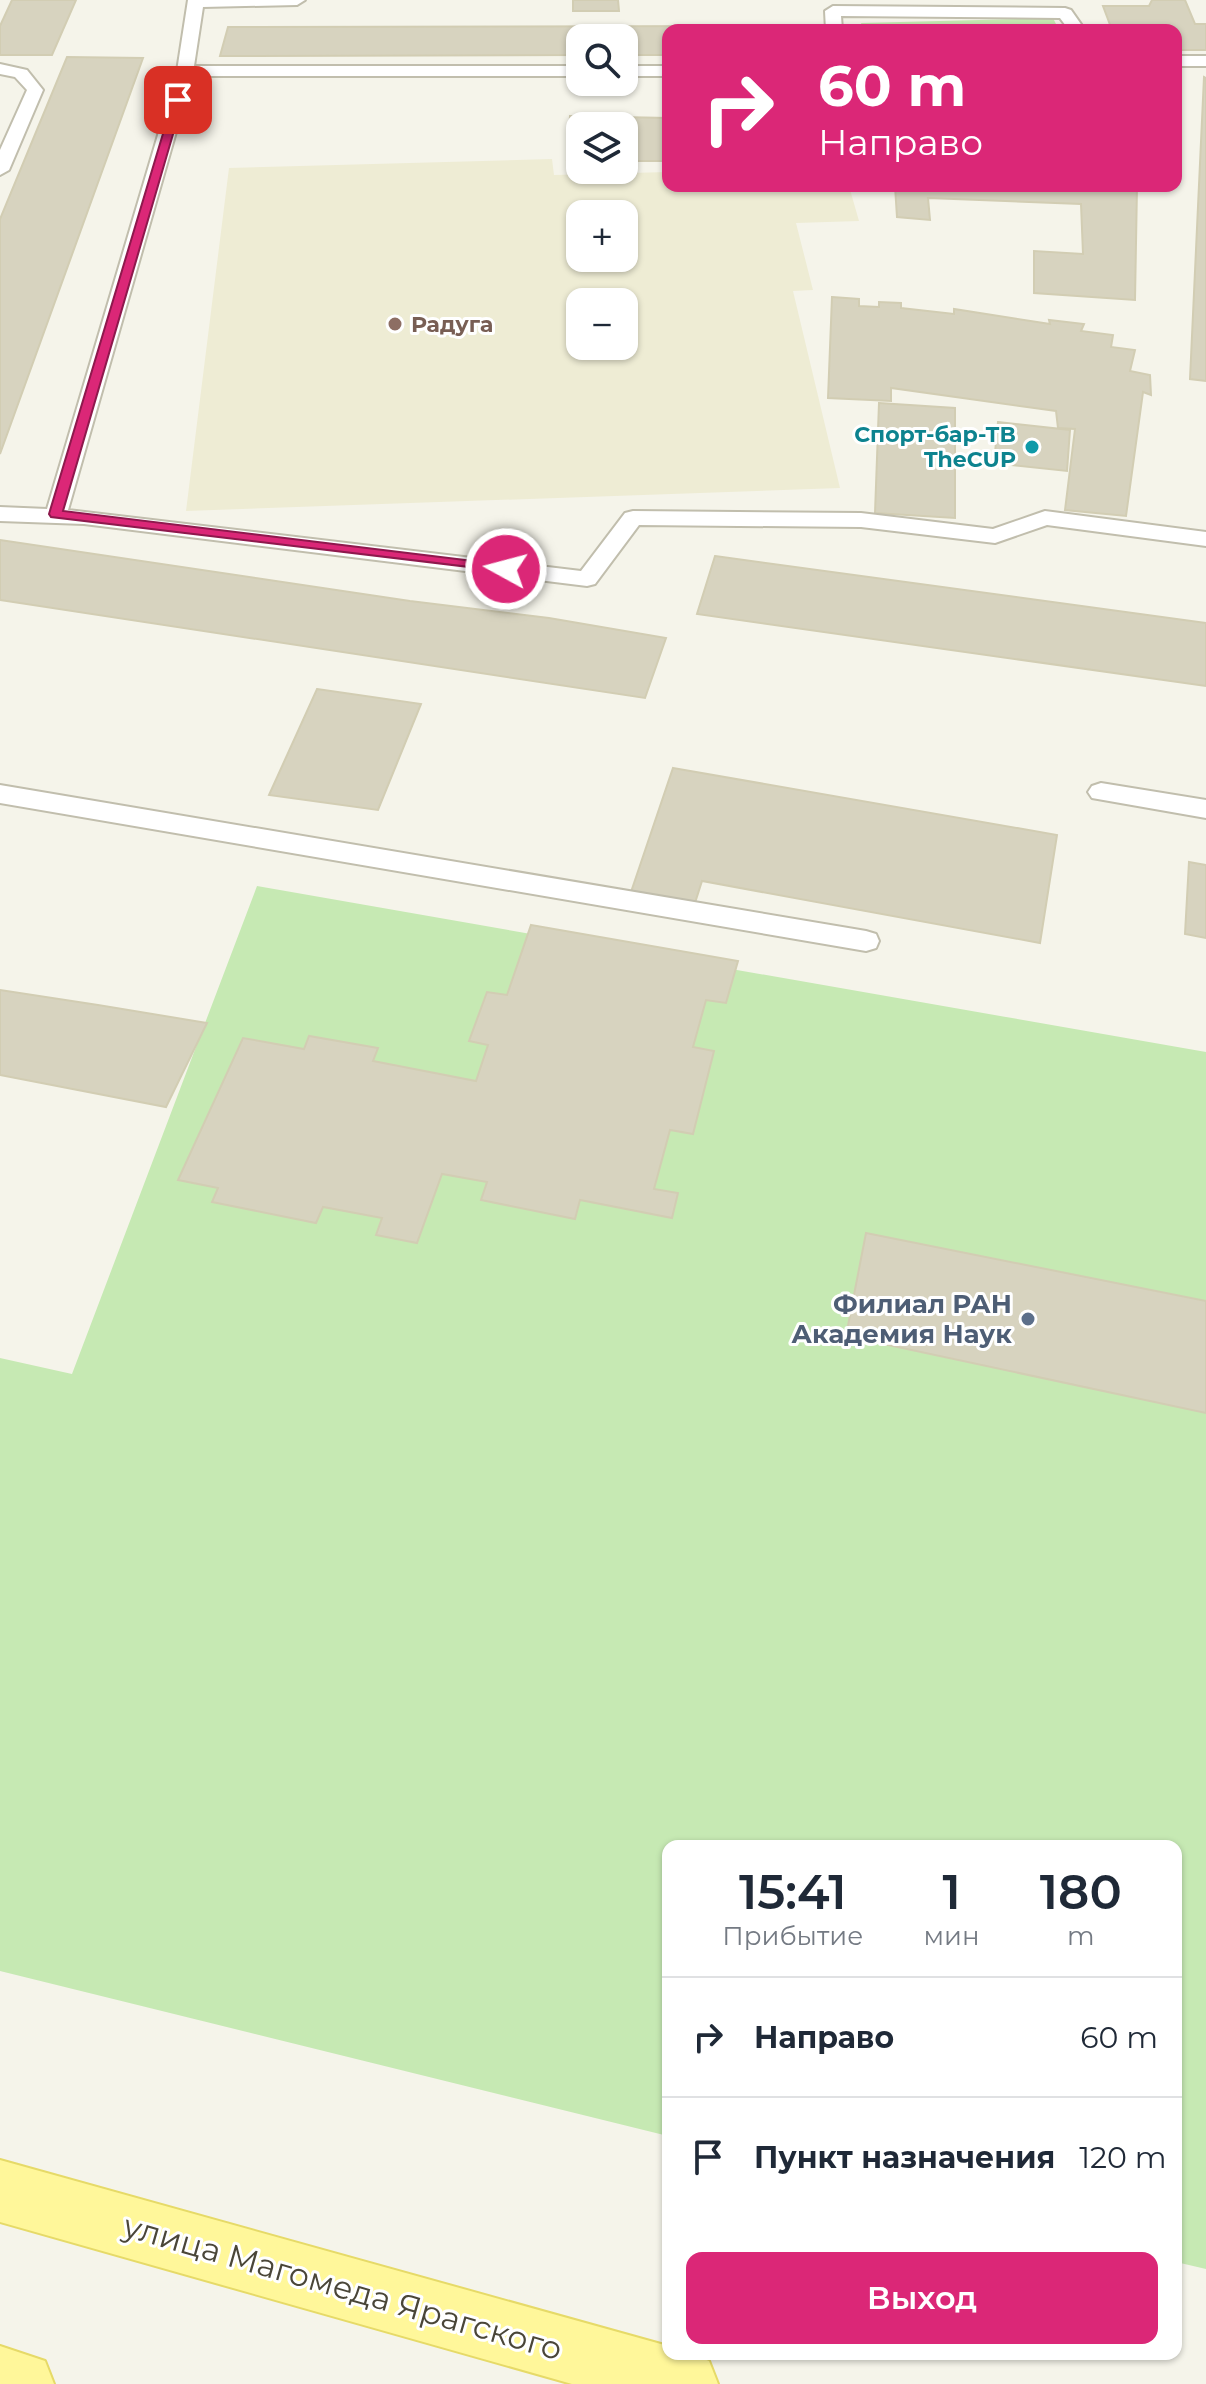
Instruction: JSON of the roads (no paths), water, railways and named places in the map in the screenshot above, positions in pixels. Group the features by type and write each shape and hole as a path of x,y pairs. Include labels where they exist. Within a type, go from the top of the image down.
{"main road":[{"name":"улица Магомеда Ярагского","path":"0,2191 686,2384"},
{"path":"0,2378 22,2384"}],"lane":[{"path":"56,514 185,71 196,1 297,0"},
{"path":"834,24 833,11 1065,13 1073,24"},
{"path":"1182,61 1206,61"},
{"path":"0,69 15,69 31,79 35,90 0,170"},
{"path":"185,71 566,71"},
{"path":"638,71 662,71"},
{"path":"0,514 56,514 587,579 633,518 861,520 995,536 1045,518 1206,539"},
{"path":"1101,792 1206,809"},
{"path":"0,794 866,941"}],"place":[{"name":"Радуга","path":"395,324"},
{"name":"Спорт-бар-ТВ TheCUP","path":"1032,447"},
{"name":"Филиал РАН Академия Наук","path":"1028,1319"}]}
